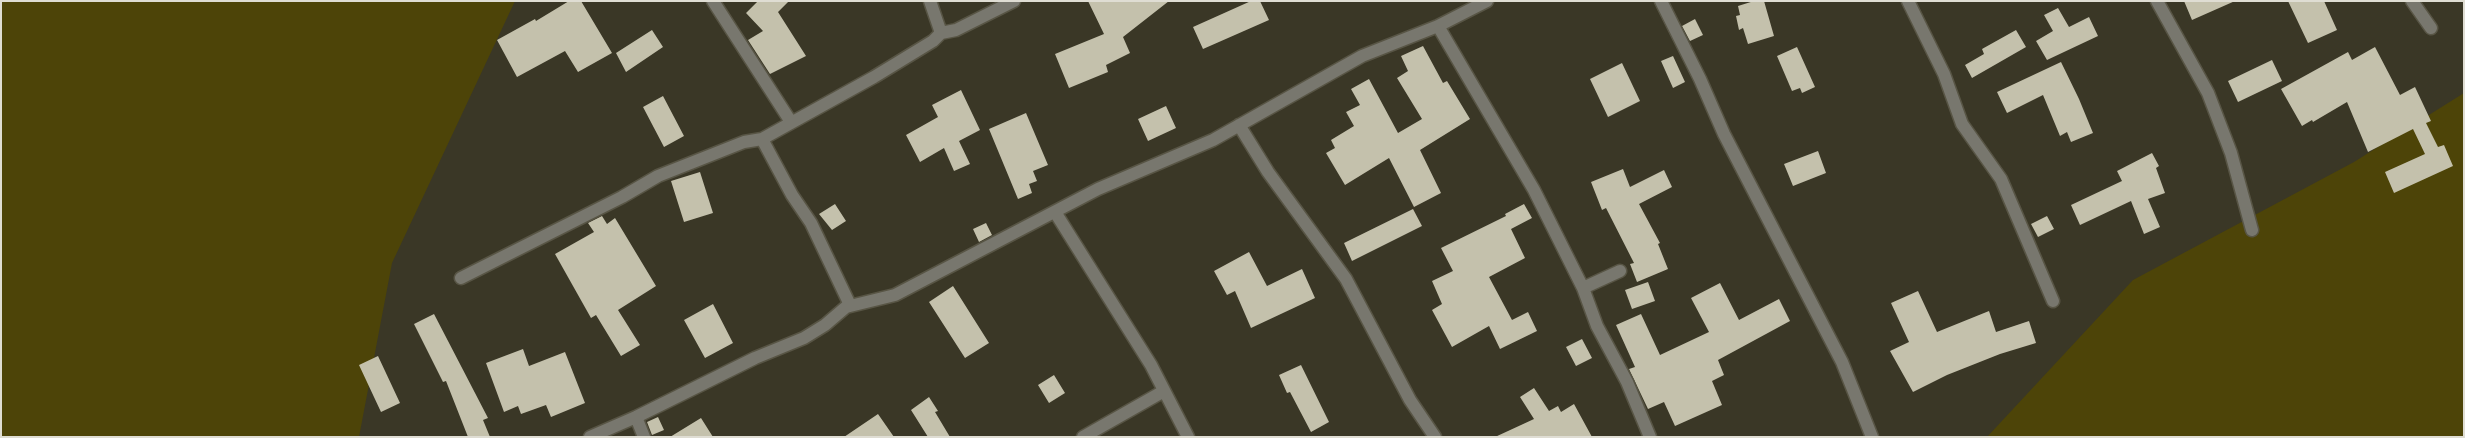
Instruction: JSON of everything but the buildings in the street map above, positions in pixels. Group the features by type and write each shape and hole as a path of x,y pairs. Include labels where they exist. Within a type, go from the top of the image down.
{"street":[{"path":"713,1 791,122"},
{"path":"930,1 941,33"},
{"path":"462,278 622,197 665,173 744,142 762,139 874,77 933,41 941,33 956,30 1014,1"},
{"path":"590,437 636,417 755,358 804,338 825,325 850,305 896,295 1098,189 1213,140 1362,56 1438,26 1487,1"},
{"path":"1660,1 1700,79 1724,134 1842,362 1872,437"},
{"path":"1908,1 1944,74 1962,124 2001,180 2053,300"},
{"path":"2157,1 2208,93 2231,154 2252,230"},
{"path":"2412,1 2431,28"},
{"path":"1438,26 1534,190 1583,288 1597,326 1627,382 1650,437"},
{"path":"1239,125 1268,172 1346,279 1410,400 1435,437"},
{"path":"762,139 792,195 811,223 850,305"},
{"path":"1055,212 1151,365 1188,437"},
{"path":"1583,288 1620,271"},
{"path":"1083,437 1164,390"},
{"path":"636,417 644,437"}],"shaded area":[{"path":"1,1 515,1 392,263 359,437 1,437"},
{"path":"2464,93 2464,437 1987,437 2133,280 2354,162"}]}
